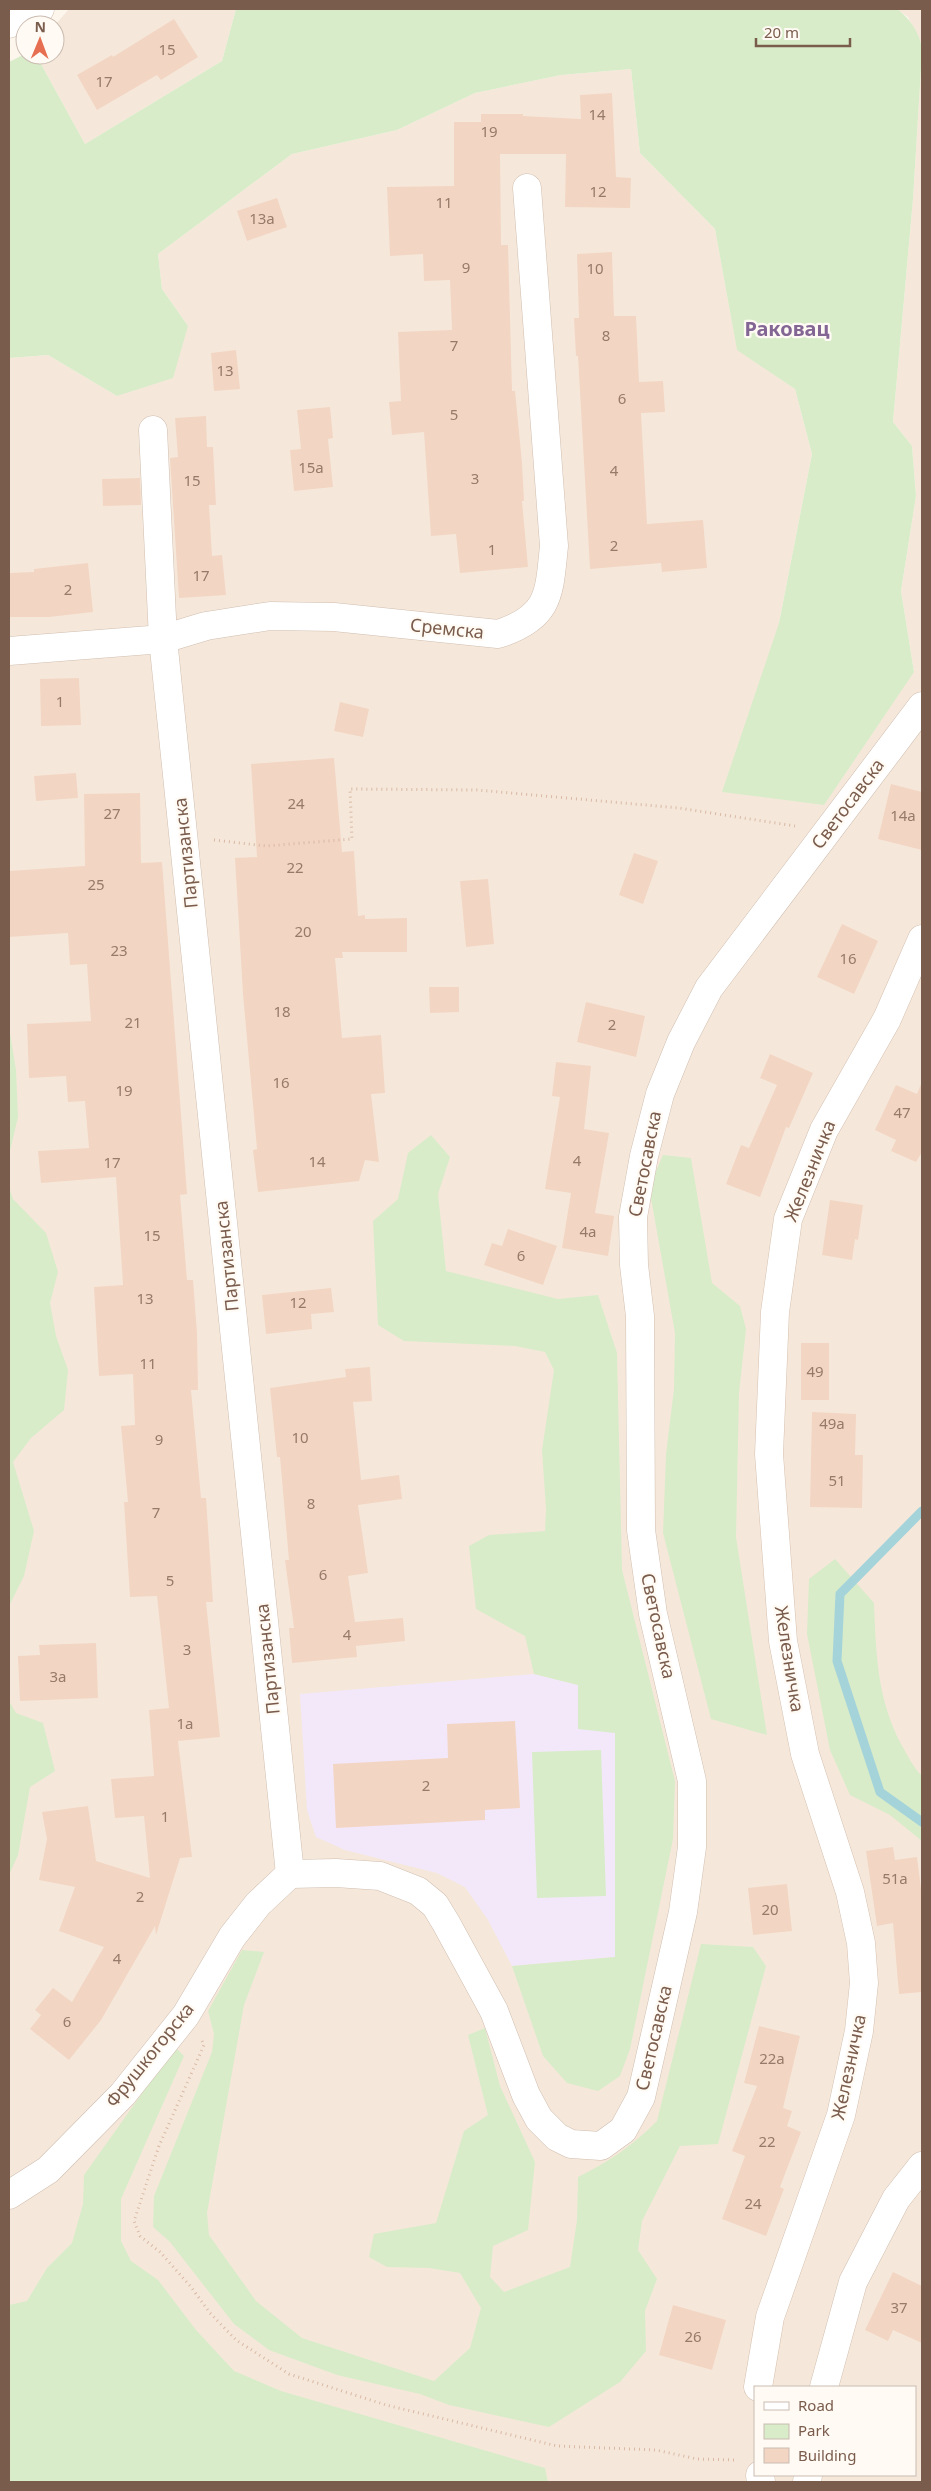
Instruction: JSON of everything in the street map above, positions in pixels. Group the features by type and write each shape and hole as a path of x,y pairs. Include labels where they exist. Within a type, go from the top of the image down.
{"street":[{"path":"9,24 40,9"},
{"name":"Сремска","path":"9,651 163,639 206,626 270,616 334,617 498,634 515,629 536,614 548,595 554,546 527,188"},
{"path":"154,430 163,639"},
{"name":"Партизанска","path":"163,639 290,1874"},
{"name":"Светосавска","path":"290,1874 336,1873 380,1876 418,1891 435,1906 442,1917 494,2011 526,2095 539,2120 557,2138 571,2144 601,2146 623,2130 641,2097 684,1912 692,1846 692,1781 653,1614 641,1530 640,1316 634,1265 633,1217 644,1156 660,1094 681,1042 709,988 922,706"},
{"name":"Железничка","path":"758,2386 770,2317 841,2115 859,2031 864,1983 861,1943 850,1892 805,1754 783,1641 769,1454 775,1312 788,1219 824,1130 887,1019 922,939"},
{"name":"Фрушкогорска","path":"9,2195 48,2170 123,2094 186,2015 232,1937 258,1904 290,1874"},
{"path":"824,2386 853,2282 896,2198 922,2166"}],"path":[{"path":"184,836 266,846 352,840 350,789 477,790 679,808 828,831"},
{"path":"186,2015 204,2045 159,2146 134,2221 140,2236 160,2252 191,2287 210,2313 236,2340 289,2374 386,2405 557,2446 656,2450 697,2459 736,2460"}],"shaded area":[{"path":"69,9 236,9 222,61 85,144 42,65 65,65 64,15"},
{"path":"897,9 922,9 922,45 908,17"},
{"path":"922,52 922,2482 9,2482 9,358 48,355 117,396 188,326 162,289 158,254 292,154 397,130 475,93 561,75 631,69 640,153 715,229 737,349 795,389 812,454 779,623 914,672 901,591 916,496 912,446 893,422 913,199"},
{"path":"534,1674 578,1685 615,1733 615,1957 512,1966 488,1920 465,1887 437,1873 345,1850 316,1837 307,1810 300,1694"}],"green space":[{"path":"236,9 897,9 911,22 918,34 922,52 913,199 893,422 912,446 916,496 901,591 914,672 824,805 722,792 779,623 812,454 795,389 737,350 715,229 640,153 631,69 561,75 475,93 397,130 292,154 158,254 162,289 188,326 173,378 117,396 48,355 9,358 9,62 15,59 15,65 42,65 85,144 222,61"},
{"path":"9,1027 16,1070 18,1117 9,1155"},
{"path":"431,1135 450,1157 438,1194 446,1271 558,1299 598,1295 617,1353 622,1570 675,1781 673,1839 630,2049 620,2076 598,2091 567,2083 543,2056 512,1966 615,1957 615,1733 578,1729 578,1685 534,1674 525,1636 476,1609 469,1546 489,1535 545,1531 546,1509 542,1450 554,1370 545,1352 515,1346 404,1341 378,1325 373,1221 398,1199 408,1153"},
{"path":"663,1155 691,1158 712,1283 740,1306 746,1329 739,1393 736,1537 767,1735 711,1719 663,1533 666,1454 674,1389 675,1333 649,1187"},
{"path":"9,1187 13,1199 46,1233 58,1272 50,1303 56,1336 68,1370 64,1410 31,1438 13,1462 34,1531 24,1576 9,1606"},
{"path":"835,1559 874,1603 877,1658 882,1693 893,1727 901,1744 922,1776 922,1841 890,1815 850,1795 830,1750 807,1634 809,1579"},
{"path":"9,1701 16,1713 43,1723 55,1771 30,1787 18,1855 9,1875"},
{"path":"601,1750 606,1896 537,1898 532,1752"},
{"path":"701,1944 753,1947 766,1966 718,2144 680,2146 642,2221 638,2250 657,2279 645,2311 646,2351 620,2382 549,2427 449,2405 420,2394 337,2375 269,2350 234,2324 170,2242 153,2227 154,2196 212,2052 214,2034 208,2011 242,1950 264,1952 244,2005 207,2213 209,2235 256,2301 302,2338 434,2381 470,2348 481,2308 460,2273 429,2268 387,2267 369,2257 374,2234 436,2223 464,2131 488,2115 468,2035 485,2028 500,2086 535,2162 528,2230 493,2246 490,2277 504,2292 570,2267 577,2220 578,2177 620,2152 657,2121"},
{"path":"175,2047 184,2056 121,2199 121,2241 131,2261 158,2280 196,2330 234,2371 281,2391 545,2468 548,2482 9,2482 9,2305 27,2301 47,2268 72,2243 83,2204 84,2175"}],"building":[{"path":"174,19 198,57 161,80 157,75 97,110 77,75 112,55 113,57"},
{"path":"612,93 616,177 631,178 630,208 565,207 566,154 500,154 501,245 508,245 512,391 515,391 522,463 524,501 522,501 528,567 460,573 456,534 431,536 424,432 392,435 389,402 401,401 398,332 452,330 450,280 424,281 423,254 390,256 387,187 454,186 454,122 481,122 481,114 523,114 523,116 581,119 580,95"},
{"path":"277,198 287,227 247,241 237,211"},
{"path":"612,252 614,316 636,316 639,382 663,381 665,412 641,413 647,524 703,520 707,568 662,572 661,563 590,569 578,356 576,356 574,318 579,318 577,254"},
{"path":"236,350 240,389 214,391 211,353"},
{"path":"330,407 333,438 328,439 333,487 294,491 290,450 301,449 297,410"},
{"path":"206,416 207,447 213,447 216,505 209,505 212,556 222,555 226,595 179,598 170,458 178,457 175,418"},
{"path":"140,478 141,505 103,506 102,479"},
{"path":"88,563 93,612 49,617 9,617 9,573 34,572 34,569"},
{"path":"79,678 81,725 41,726 40,679"},
{"path":"340,702 369,709 363,737 334,731"},
{"path":"334,758 342,852 354,851 358,916 365,915 365,919 407,918 407,952 342,952 343,958 335,958 342,1038 381,1035 385,1093 371,1094 379,1162 365,1160 359,1181 258,1192 253,1150 257,1149 243,994 235,858 257,857 251,764"},
{"path":"76,773 78,798 36,801 34,776"},
{"path":"891,784 922,792 922,850 878,839"},
{"path":"140,793 141,863 162,862 187,1194 180,1195 187,1280 193,1280 197,1333 198,1390 191,1390 201,1498 206,1498 213,1602 206,1602 220,1737 178,1741 192,1857 180,1858 156,1935 155,1926 101,2020 69,2060 30,2029 41,2015 35,2010 53,1988 72,2002 104,1947 59,1931 75,1887 39,1880 47,1839 42,1812 88,1806 96,1861 150,1878 144,1816 115,1818 111,1779 154,1776 149,1710 169,1708 157,1596 130,1597 124,1502 128,1502 121,1426 135,1425 133,1374 99,1376 94,1287 123,1285 116,1177 41,1183 38,1151 89,1148 85,1101 68,1102 66,1076 29,1078 27,1024 91,1021 87,964 70,965 68,933 9,937 9,871 85,866 84,794"},
{"path":"634,853 658,861 643,904 619,895"},
{"path":"488,879 494,944 466,947 460,881"},
{"path":"842,924 878,941 854,994 817,977"},
{"path":"429,987 459,987 459,1012 430,1013"},
{"path":"586,1002 645,1016 636,1057 577,1042"},
{"path":"770,1054 813,1073 789,1128 786,1127 760,1197 726,1184 741,1145 749,1148 777,1085 760,1078"},
{"path":"556,1062 591,1066 584,1129 609,1133 595,1213 614,1216 608,1256 562,1248 571,1193 545,1189 560,1097 552,1096"},
{"path":"922,1082 922,1152 916,1162 891,1151 896,1140 875,1130 896,1085 917,1094"},
{"path":"830,1200 863,1205 858,1240 855,1239 852,1260 822,1255"},
{"path":"508,1229 557,1246 543,1285 484,1265 492,1243 502,1246"},
{"path":"331,1288 334,1312 311,1314 312,1329 266,1334 262,1295"},
{"path":"801,1343 829,1343 829,1400 801,1400"},
{"path":"370,1367 372,1401 353,1402 361,1480 399,1475 402,1499 358,1505 368,1573 348,1576 355,1622 403,1618 405,1641 356,1646 357,1657 292,1663 289,1628 294,1628 285,1560 289,1560 280,1457 277,1457 270,1388 346,1377 345,1369"},
{"path":"812,1412 856,1414 855,1455 863,1455 862,1508 810,1507"},
{"path":"96,1643 98,1698 20,1701 18,1656 40,1655 39,1645"},
{"path":"515,1721 520,1808 485,1810 485,1820 336,1828 333,1764 448,1758 447,1724"},
{"path":"893,1847 895,1860 917,1857 922,1897 922,1992 899,1994 893,1923 877,1926 866,1851"},
{"path":"787,1884 792,1931 753,1935 748,1888"},
{"path":"759,2026 800,2036 783,2108 792,2111 787,2126 801,2132 780,2187 784,2189 766,2236 722,2219 745,2156 732,2151 757,2086 744,2083"},
{"path":"893,2272 922,2286 922,2343 893,2330 888,2341 865,2330"},
{"path":"673,2305 726,2320 712,2370 659,2355"}],"waterway":[{"path":"922,1511 840,1594 837,1661 880,1792 922,1822"}],"district":[{"name":"Раковац","path":"787,329"}]}
